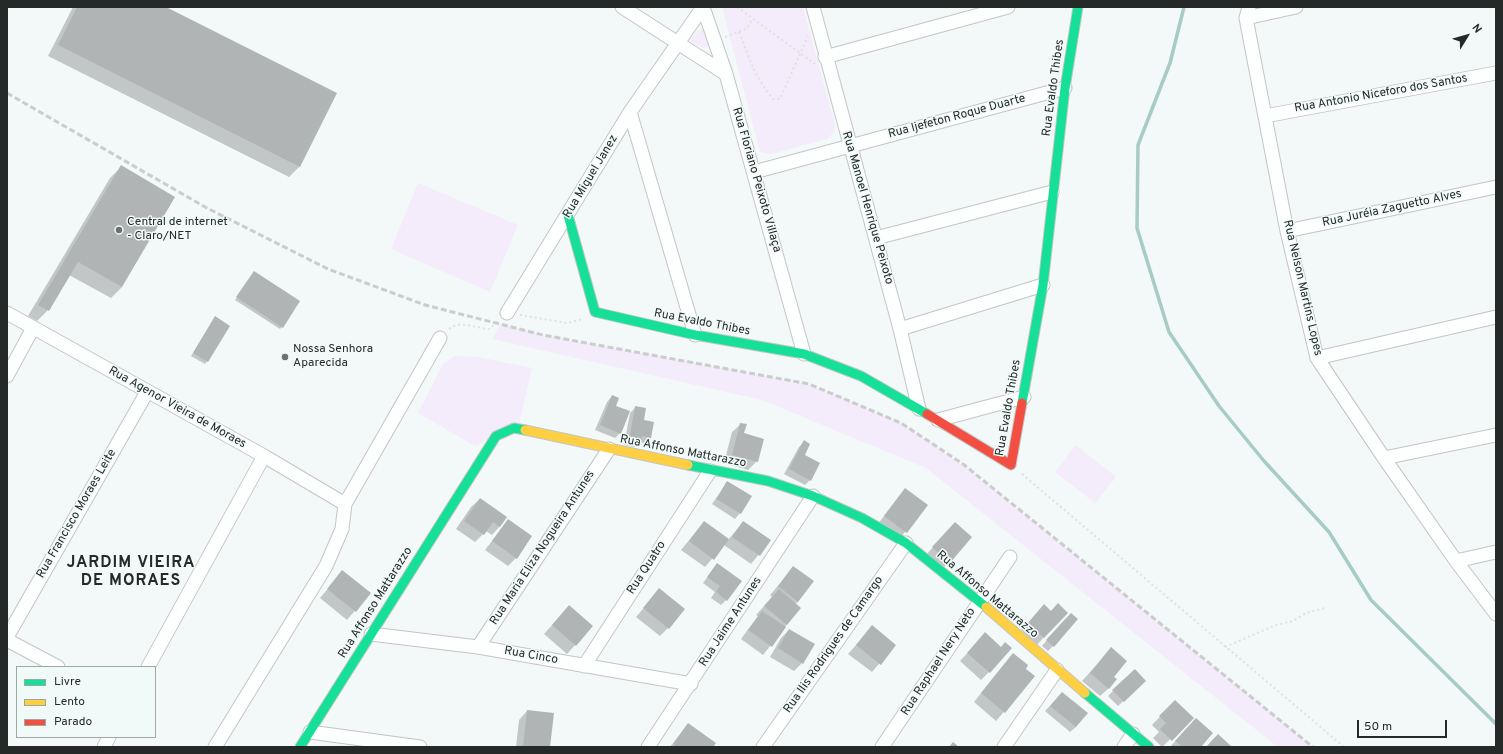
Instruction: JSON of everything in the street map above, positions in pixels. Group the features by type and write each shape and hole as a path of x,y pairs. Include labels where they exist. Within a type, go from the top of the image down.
{"street":[{"path":"622,7 726,74"},
{"name":"Rua Miguel Janez","path":"507,312 630,112 703,7"},
{"name":"Rua Floriano Peixoto Villaça","path":"703,7 726,74 804,354"},
{"path":"825,57 1008,7"},
{"name":"Rua Evaldo Thibes","path":"597,313 695,334 804,354 861,376 1011,464 1024,397 1042,285 1065,88 1078,7"},
{"path":"1248,13 1296,7"},
{"name":"Rua Manoel Henrique Peixoto","path":"814,12 849,146 876,238 919,409"},
{"name":"Rua Nelson Martins Lopes","path":"1248,13 1265,116 1287,230 1317,358 1384,458 1456,561 1496,614"},
{"name":"Rua Antonio Niceforo dos Santos","path":"1265,116 1496,73"},
{"name":"Rua Ijefeton Roque Duarte","path":"754,172 1065,88"},
{"path":"630,112 695,334"},
{"name":"Rua Juréia Zaguetto Alves","path":"1287,230 1496,187"},
{"path":"876,238 1052,192"},
{"path":"568,215 597,313"},
{"path":"900,329 1042,285"},
{"name":"Rua Agenor Vieira de Moraes","path":"7,313 264,456 345,504"},
{"path":"1317,358 1496,317"},
{"path":"7,376 33,328"},
{"path":"215,747 326,566 342,529 345,504 440,338"},
{"name":"Rua Francisco Moraes Leite","path":"7,637 147,392"},
{"path":"938,420 1024,397"},
{"name":"Rua Affonso Mattarazzo","path":"300,747 496,436 514,428 710,471 768,481 813,496 862,518 906,543 979,602 1149,747"},
{"path":"1384,458 1496,435"},
{"name":"Rua Maria Eliza Nogueira Antunes","path":"478,647 609,449"},
{"path":"149,666 264,456"},
{"name":"Rua Quatro","path":"584,666 710,471"},
{"name":"Rua Jaime Antunes","path":"648,747 691,684 813,496"},
{"name":"Rua Ilis Rodrigues de Camargo","path":"763,747 906,543"},
{"path":"1456,561 1496,552"},
{"name":"Rua Raphael Nery Neto","path":"882,747 1010,557"},
{"name":"Rua Cinco","path":"371,634 478,647 691,684"},
{"path":"7,640 56,666"},
{"path":"1004,747 1057,670"},
{"path":"310,732 420,747"},
{"path":"1124,747 1133,734"},
{"path":"104,747 108,738"}],"path":[{"path":"737,7 830,76"},
{"path":"739,32 753,70 761,85 773,99 780,99 800,54 814,12"},
{"path":"714,40 746,29 753,19"},
{"path":"440,338 453,325 463,324 489,329 507,312 567,323 597,313"},
{"path":"1011,464 1344,747"},
{"path":"1225,647 1276,625 1293,621 1306,613 1325,608"}],"shaded area":[{"path":"722,7 803,7 835,125 835,131 827,139 771,154 760,152"},
{"path":"701,28 710,46 704,48 690,41"},
{"path":"418,183 518,225 490,292 391,249"},
{"path":"500,324 543,335 809,384 901,423 963,465 1313,747 1278,747 926,468 762,400 492,339"},
{"path":"455,356 478,357 532,368 518,428 475,446 418,413 443,364"},
{"path":"1076,445 1116,477 1095,503 1055,472"}],"building":[{"path":"77,7 166,7 337,93 300,167 58,45"},
{"name":"Central de internet - Claro/NET","path":"121,165 175,197 122,287 78,262 49,311 38,305"},
{"path":"254,271 300,301 283,328 236,297"},
{"path":"215,316 230,326 208,362 193,353"},
{"path":"612,395 619,398 616,406 630,411 621,434 600,425"},
{"path":"635,406 646,408 644,420 654,422 651,438 642,436 641,442 629,440"},
{"path":"740,423 747,424 744,433 764,439 758,462 732,455"},
{"path":"804,440 810,444 805,455 820,463 811,481 789,469"},
{"path":"727,481 752,496 741,514 716,499"},
{"path":"905,488 928,505 907,533 884,516"},
{"path":"480,498 507,517 500,527 493,522 484,535 464,521"},
{"path":"508,519 532,536 517,559 492,541"},
{"path":"704,521 729,539 714,560 689,541"},
{"path":"743,521 771,540 760,556 732,537"},
{"path":"955,522 972,537 950,563 932,547"},
{"path":"717,563 742,581 727,601 716,592 720,586 707,577"},
{"path":"793,566 814,581 798,602 778,586"},
{"path":"342,570 371,593 356,612 327,589"},
{"path":"659,588 685,609 669,629 643,608"},
{"path":"779,589 801,608 787,625 764,606"},
{"path":"1058,603 1068,613 1044,638 1028,623 1044,604 1051,611"},
{"path":"569,605 593,626 576,646 552,625"},
{"path":"762,611 786,627 772,647 748,630"},
{"path":"1071,613 1078,619 1054,647 1046,640"},
{"path":"872,625 896,645 881,665 856,645"},
{"path":"789,629 815,644 803,664 778,648"},
{"path":"985,632 1001,647 1005,642 1012,648 990,673 967,653"},
{"path":"1111,647 1127,661 1114,677 1117,679 1109,689 1090,673"},
{"path":"1013,653 1028,665 1026,669 1035,676 1005,713 981,693"},
{"path":"1135,669 1146,681 1124,702 1112,690"},
{"path":"1062,692 1088,713 1076,727 1050,706"},
{"path":"1175,700 1194,718 1172,741 1160,729 1166,723 1159,716"},
{"path":"527,710 554,713 550,747 523,746"},
{"path":"1196,718 1213,733 1201,747 1183,747 1175,741"},
{"path":"688,723 716,743 713,747 677,747 673,744"},
{"path":"1218,734 1232,747 1206,747"},
{"path":"953,742 959,747 949,747"}],"waterway":[{"path":"1184,7 1170,63 1138,145 1137,228 1169,332 1219,406 1264,461 1329,532 1371,600 1496,724"}],"railway":[{"path":"7,93 205,207 328,269 425,305 543,335 809,384 901,423 963,464 1313,747"}],"traffic: fast":[{"path":"1022,403 1043,285 1065,88 1078,7"},
{"path":"568,215 595,312 695,335 804,354 861,376 927,414"},
{"path":"300,747 496,436 514,428 525,430"},
{"path":"688,465 768,481 813,496 862,518 906,543 986,607"},
{"path":"1085,693 1149,747"}],"traffic: slow":[{"path":"525,430 688,465"},
{"path":"986,607 1085,693"}],"traffic: jam":[{"path":"927,414 1011,465 1022,403"}],"place":[{"name":"Central de internet - Claro/NET","path":"119,230"},
{"name":"Nossa Senhora Aparecida","path":"285,357"}],"district":[{"name":"JARDIM VIEIRA DE MORAES","path":"131,573"}]}
